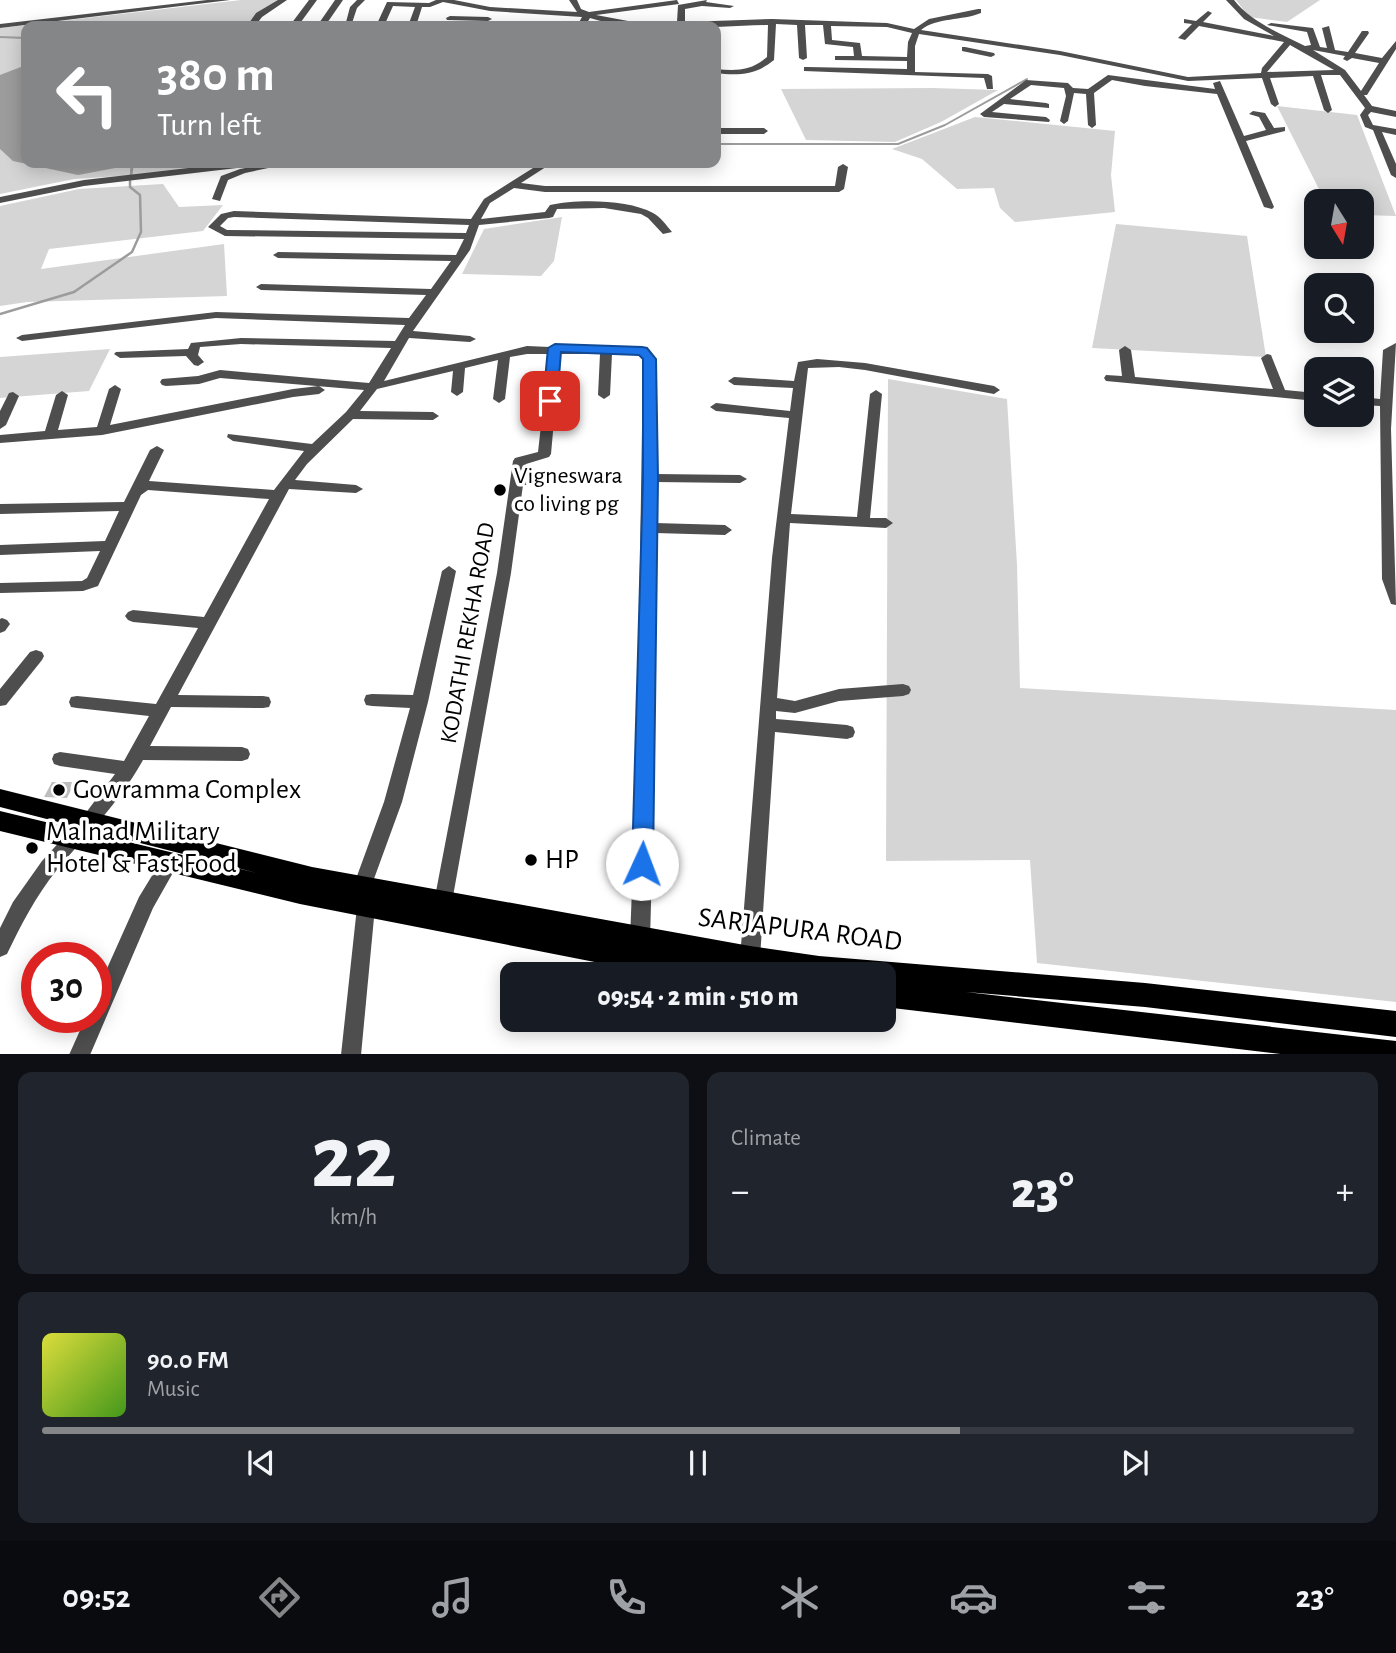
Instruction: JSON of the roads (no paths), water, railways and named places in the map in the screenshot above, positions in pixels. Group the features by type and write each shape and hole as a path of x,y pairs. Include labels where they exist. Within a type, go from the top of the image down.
{"main road":[{"name":"SARJAPURA ROAD","path":"0,798 92,819 312,877 364,897 443,902 640,939 732,962"},
{"name":"SARJAPURA ROAD","path":"0,821 170,862 364,897 662,962"},
{"name":"SARJAPURA ROAD","path":"896,974 1145,995 1396,1024"},
{"path":"896,996 1396,1054"}],"street":[{"path":"43,21 226,0"},
{"path":"255,21 259,15 283,0"},
{"path":"297,21 313,0"},
{"path":"324,21 339,0"},
{"path":"349,21 354,7 361,0"},
{"path":"382,21 390,4 434,5 442,0 514,15 587,15 615,21"},
{"path":"487,21 494,0"},
{"path":"530,13 533,0"},
{"path":"573,0 575,7 587,15 678,3 703,2 730,6"},
{"path":"1230,0 1244,17 1296,42 1342,69 1363,105 1369,109 1396,114"},
{"path":"678,3 680,21"},
{"path":"414,21 419,5"},
{"path":"620,9 643,8"},
{"path":"913,86 912,39 916,32 938,19 965,17 978,11"},
{"path":"1182,38 1208,13"},
{"path":"584,21 587,15"},
{"path":"450,18 472,21"},
{"path":"1224,33 1237,18"},
{"path":"736,74 755,71 769,60 772,21"},
{"path":"721,23 772,21 887,25 964,45 991,55"},
{"path":"1187,21 1224,33 1315,44 1383,61"},
{"path":"803,58 801,24 804,22"},
{"path":"827,23 828,42 857,45 858,58"},
{"path":"0,26 21,24"},
{"path":"1271,25 1310,30 1315,44"},
{"path":"1326,28 1331,50"},
{"path":"1342,69 1365,33"},
{"path":"1265,72 1296,42"},
{"path":"1364,93 1396,43"},
{"path":"964,45 1060,53 1188,79 1216,79 1265,72 1316,73 1342,69"},
{"path":"964,45 967,63"},
{"path":"838,58 912,59"},
{"path":"807,69 988,76 990,87"},
{"path":"839,70 839,82"},
{"path":"1135,82 1139,70"},
{"path":"875,71 875,83"},
{"path":"721,72 757,78"},
{"path":"1265,72 1275,104"},
{"path":"1316,73 1328,110"},
{"path":"1046,120 984,114 1029,82 1068,86 1070,90 1090,92 1111,77 1220,92"},
{"path":"1216,79 1269,208"},
{"path":"1064,121 1070,90"},
{"path":"1090,92 1092,125"},
{"path":"1003,101 1046,106"},
{"path":"1369,109 1364,115 1369,127 1396,132"},
{"path":"1253,114 1262,115 1271,132"},
{"path":"1241,139 1282,129"},
{"path":"1377,130 1396,175"},
{"path":"721,131 764,131"},
{"path":"509,185 545,189 839,189 843,167"},
{"path":"0,200 84,183 212,168"},
{"path":"218,198 224,178 260,168"},
{"path":"0,948 7,922 70,840 92,819 129,769 282,489 369,391 459,258 487,201 538,168"},
{"path":"473,229 234,214 225,216 212,227 225,233 473,229 549,215 553,206 570,204 636,209 652,216 667,232"},
{"path":"278,255 459,258"},
{"path":"261,287 435,292"},
{"path":"22,338 216,315 470,339"},
{"path":"120,354 195,357 198,344 406,334"},
{"path":"1396,347 1389,350 1385,429 1389,579 1396,600"},
{"path":"0,439 102,431 310,390 369,391 505,354 555,348 642,351 649,359 650,478 646,763 640,939"},
{"name":"KODATHI REKHA ROAD","path":"443,902 504,573 520,461 544,454 555,348"},
{"path":"604,395 607,350"},
{"path":"1125,350 1129,380"},
{"path":"499,399 505,354"},
{"path":"1267,358 1280,393"},
{"path":"752,962 784,518 802,365 823,362 994,390"},
{"path":"457,392 459,365"},
{"path":"166,382 199,380 220,374 369,391"},
{"path":"1110,378 1304,396"},
{"path":"734,381 799,385"},
{"path":"102,431 115,389"},
{"path":"863,522 876,394"},
{"path":"50,435 62,395"},
{"path":"0,425 13,396"},
{"path":"1374,402 1388,403"},
{"path":"716,407 795,415"},
{"path":"350,415 433,415"},
{"path":"233,437 316,449"},
{"path":"0,588 89,584 97,578 128,506 157,450"},
{"path":"650,478 740,479"},
{"path":"517,481 583,480"},
{"path":"139,487 356,489"},
{"path":"0,509 128,506"},
{"path":"784,518 886,523"},
{"path":"648,528 725,530"},
{"path":"0,550 110,546"},
{"path":"351,1054 364,897 420,702 449,570"},
{"path":"133,616 208,624"},
{"path":"0,700 36,656"},
{"path":"770,704 795,707 839,695 903,690"},
{"path":"372,700 420,702"},
{"path":"77,702 163,706 263,702"},
{"path":"768,725 847,732"},
{"path":"138,753 242,754"},
{"path":"60,759 129,769"},
{"path":"79,1054 146,903 170,862"}],"waterway":[{"path":"0,37 21,38"},
{"path":"721,144 898,144 945,125 1027,79"},
{"path":"131,175 132,169"},
{"path":"0,314 74,292 132,252 141,232 140,195 130,187 130,181"}],"place":[{"name":"Vigneswara co living pg","path":"500,490"},
{"name":"Gowramma Complex","path":"59,790"},
{"name":"Malnad Military Hotel & Fast Food","path":"32,848"},
{"name":"HP","path":"531,860"}]}
